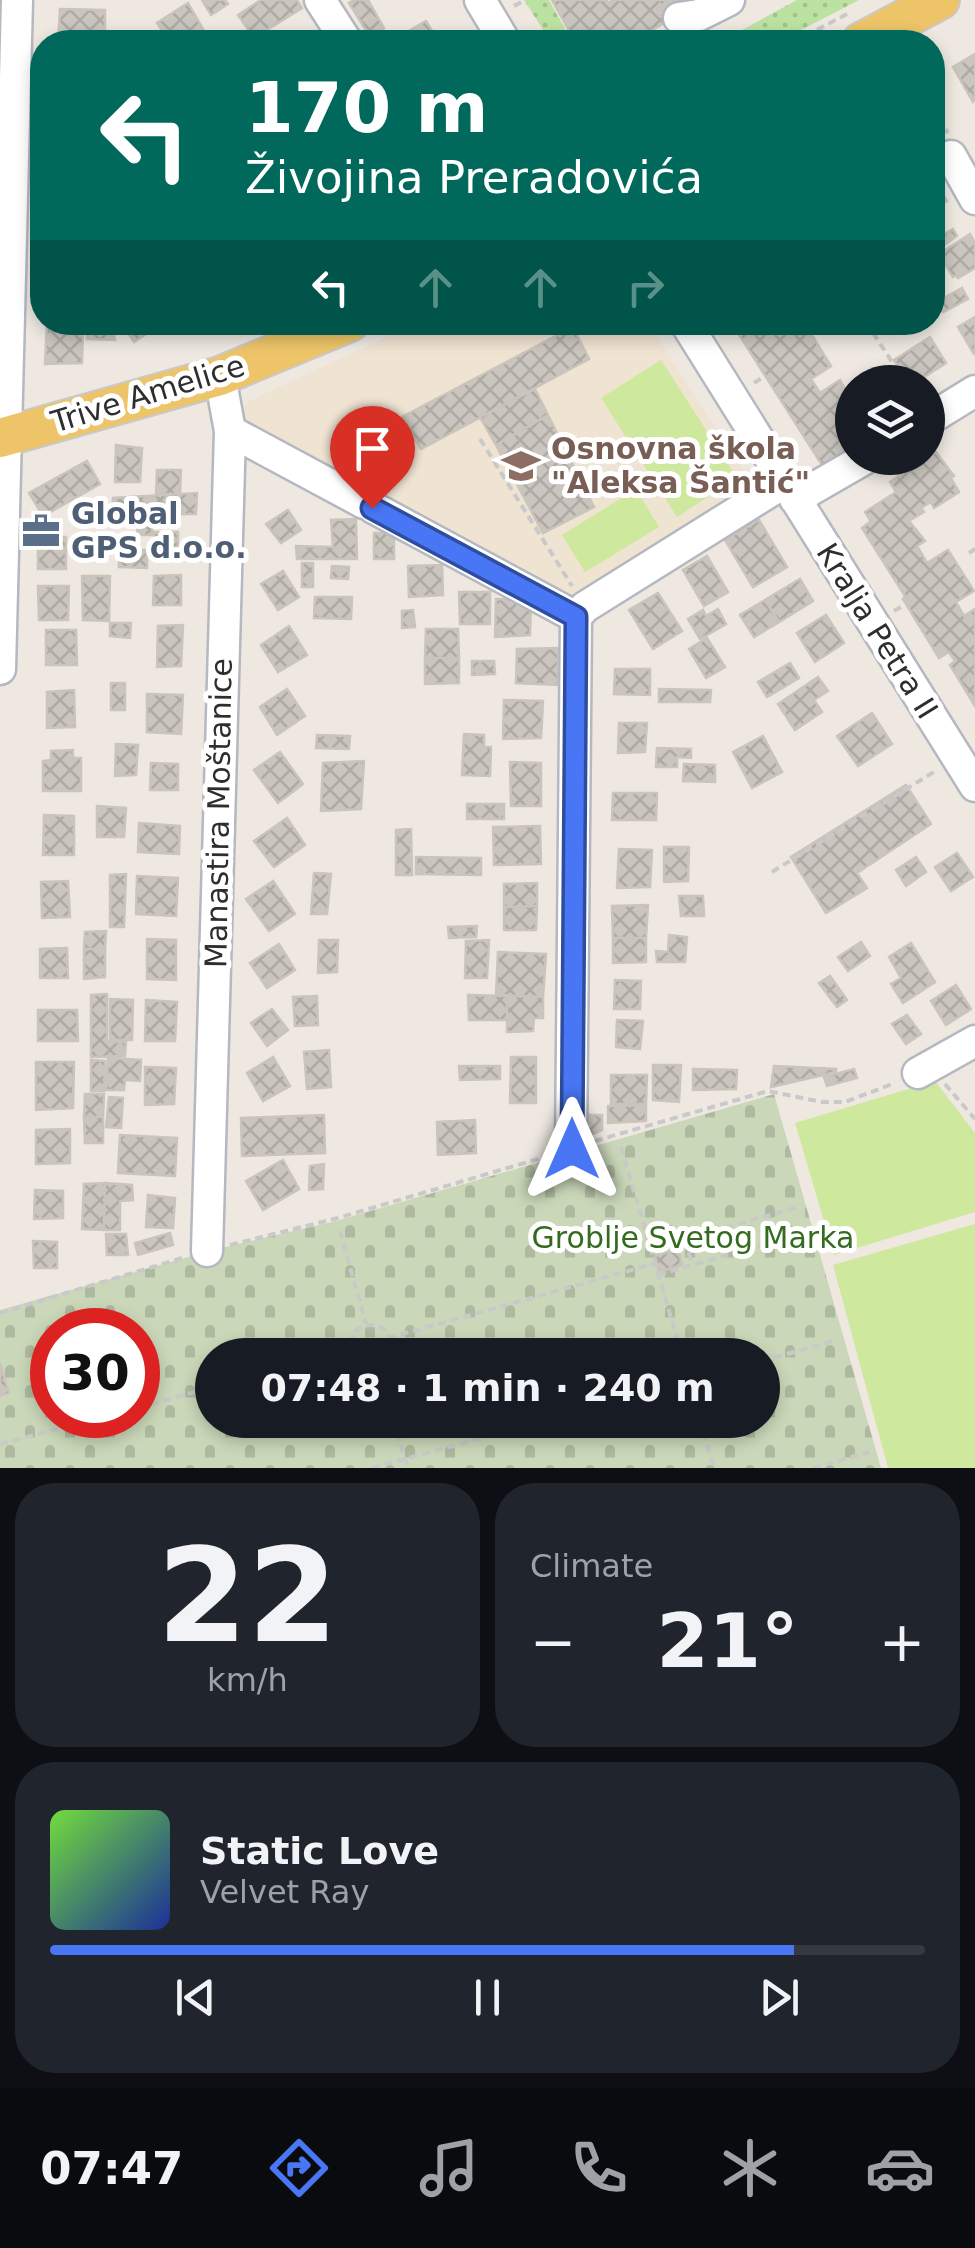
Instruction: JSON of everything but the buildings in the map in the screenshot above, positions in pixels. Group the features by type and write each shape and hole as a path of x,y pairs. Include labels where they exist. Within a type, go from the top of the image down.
{"main road":[{"path":"859,26 940,0"},
{"name":"Trive Amelice","path":"3,437 220,376 319,335"}],"street":[{"path":"0,669 17,0"},
{"path":"320,0 340,30"},
{"path":"480,0 498,30"},
{"path":"680,18 699,15 729,0"},
{"path":"949,144 975,200"},
{"name":"Kralja Petra II","path":"692,335 975,786"},
{"name":"Manastira Moštanice","path":"208,1251 230,432 220,376"},
{"path":"945,410 975,391"},
{"path":"230,432 580,612"},
{"path":"580,612 790,490 835,471"},
{"path":"572,1149 580,612"},
{"path":"924,1070 975,1041"}],"path":[{"path":"945,136 949,144"},
{"path":"874,335 894,365"},
{"path":"746,389 765,376"},
{"path":"480,439 580,612"},
{"path":"890,613 906,604"},
{"path":"772,872 938,770"},
{"path":"0,1313 768,1092 844,1102 924,1070 975,1118"},
{"path":"620,1147 677,1338"},
{"path":"650,1249 798,1207"},
{"path":"340,1231 366,1324"},
{"path":"658,1275 806,1232"},
{"path":"685,1240 692,1265"},
{"path":"355,1338 356,1331 366,1324 380,1326 388,1338 653,1264"},
{"path":"780,1356 833,1341"},
{"path":"160,1402 195,1392"},
{"path":"0,1444 30,1436"},
{"path":"399,1438 408,1468"},
{"path":"372,1468 482,1438"},
{"path":"705,1438 714,1468"},
{"path":"813,1468 869,1452"}],"shaded area":[{"name":"Osnovna škola \"Aleksa Šantić\"","path":"391,335 656,335 751,482 751,488 577,601 253,439 235,415 249,401"}],"green space":[{"path":"524,0 549,0 566,30 543,30"},
{"path":"797,0 859,0 801,30 742,30"},
{"path":"661,360 737,478 677,517 601,398"},
{"path":"636,489 659,527 585,572 562,535"},
{"path":"935,1081 975,1133 975,1212 834,1255 795,1123"},
{"name":"Groblje Svetog Marka","path":"774,1094 881,1468 0,1468 0,1310 213,1250 336,1221"},
{"path":"975,1224 975,1468 888,1468 833,1265"}],"tunnel":[{"path":"668,0 679,18"}],"place":[{"name":"Osnovna škola \"Aleksa Šantić\"","path":"521,466"},
{"name":"Global GPS d.o.o.","path":"41,531"}],"route":[{"path":"372,508 576,617 572,1149"}]}
